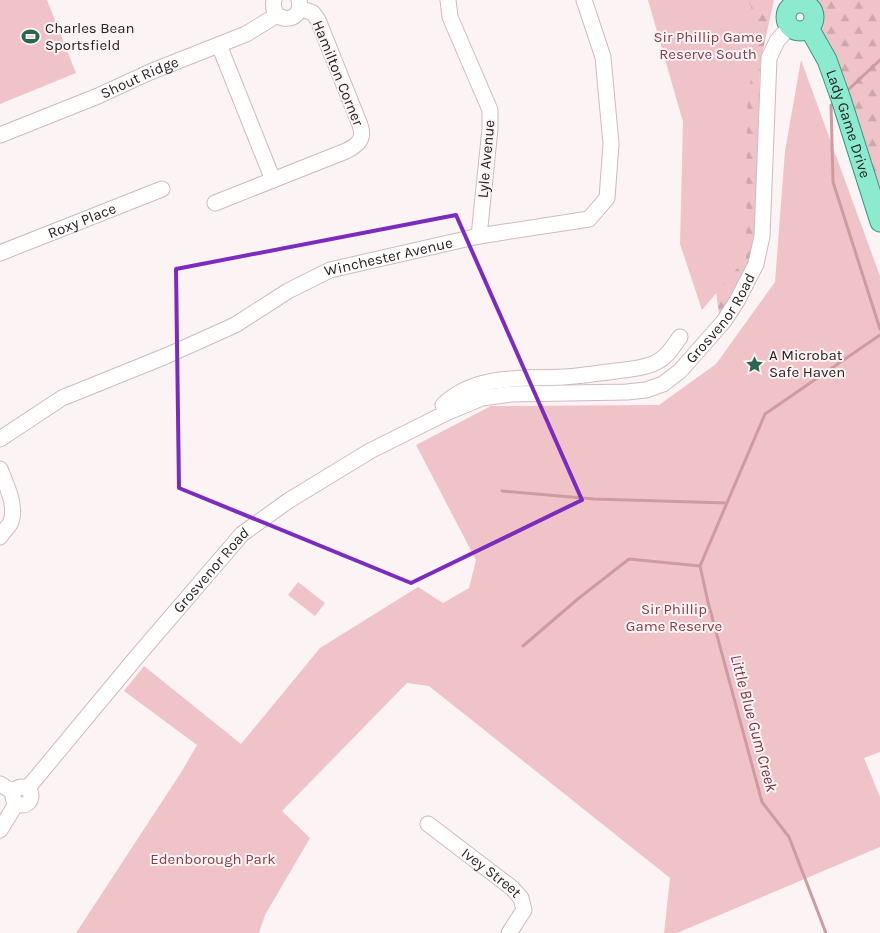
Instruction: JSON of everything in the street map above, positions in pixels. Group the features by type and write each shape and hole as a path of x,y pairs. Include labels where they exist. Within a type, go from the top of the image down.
{"main road":[{"path":"791,3 806,4 813,11 814,20 809,28 797,30 790,26 786,15 791,3"},
{"name":"Lady Game Drive","path":"809,28 826,60 841,99 880,222"}],"street":[{"name":"Lyle Avenue","path":"448,0 450,17 490,110 490,129 479,236"},
{"name":"Winchester Avenue","path":"0,439 62,398 166,356 234,325 288,291 330,270 479,236 589,219 607,198 610,144 603,57 584,0"},
{"path":"276,8 283,18 292,18 300,4"},
{"name":"Hamilton Corner","path":"215,203 352,148 358,144 362,135 360,125 318,20 300,4"},
{"name":"Shout Ridge","path":"0,136 98,96 150,72 251,32 276,8"},
{"name":"Grosvenor Road","path":"0,830 19,795 242,534 288,501 370,451 446,413 482,398 504,394 646,390 663,384 680,371 709,340 737,301 756,264 762,236 769,58 777,42 790,26"},
{"path":"219,45 273,180"},
{"name":"Roxy Place","path":"0,253 162,189"},
{"name":"Grosvenor Road","path":"446,413 443,405 451,397 476,385 495,380 572,376 637,368 660,360 667,355 680,337"},
{"path":"0,469 13,510 10,523 0,536"},
{"path":"0,784 19,795"},
{"name":"Ivey Street","path":"428,824 519,895 523,902 524,910 509,933"}],"highlighted area":[{"path":"456,215 582,500 411,583 179,488 176,269"}],"green space":[{"name":"Charles Bean Sportsfield","path":"0,0 47,0 76,73 0,104"},
{"name":"Sir Phillip Game Reserve South","path":"648,0 748,0 751,6 754,52 747,110 746,258 702,310 680,244 683,122"},
{"name":"Sir Phillip Game Reserve South","path":"664,0 774,0 760,64 755,251 720,320 692,41"},
{"path":"807,0 880,0 880,207 839,66"},
{"name":"Sir Phillip Game Reserve","path":"801,60 880,276 880,752 864,758 880,797 880,847 677,933 664,933 670,878 429,686 407,683 282,811 310,838 265,915 259,933 76,933 197,745 124,691 144,666 241,744 320,648 418,587 443,603 469,588 476,560 416,445 491,406 659,405 716,364 775,282 785,151"},
{"path":"298,582 325,603 315,616 288,595"}],"waterway":[{"name":"Little Blue Gum Creek","path":"849,89 880,60"},
{"name":"Little Blue Gum Creek","path":"831,105 833,182 880,329"},
{"path":"523,646 579,598 629,559 700,566 765,414 880,335"},
{"path":"502,491 594,499 727,503"},
{"name":"Little Blue Gum Creek","path":"700,566 762,802 789,837 826,933"}],"place":[{"name":"Charles Bean Sportsfield","path":"31,37"},
{"name":"A Microbat Safe Haven","path":"755,364"}],"park label":[{"name":"Edenborough Park","path":"213,859"}]}
